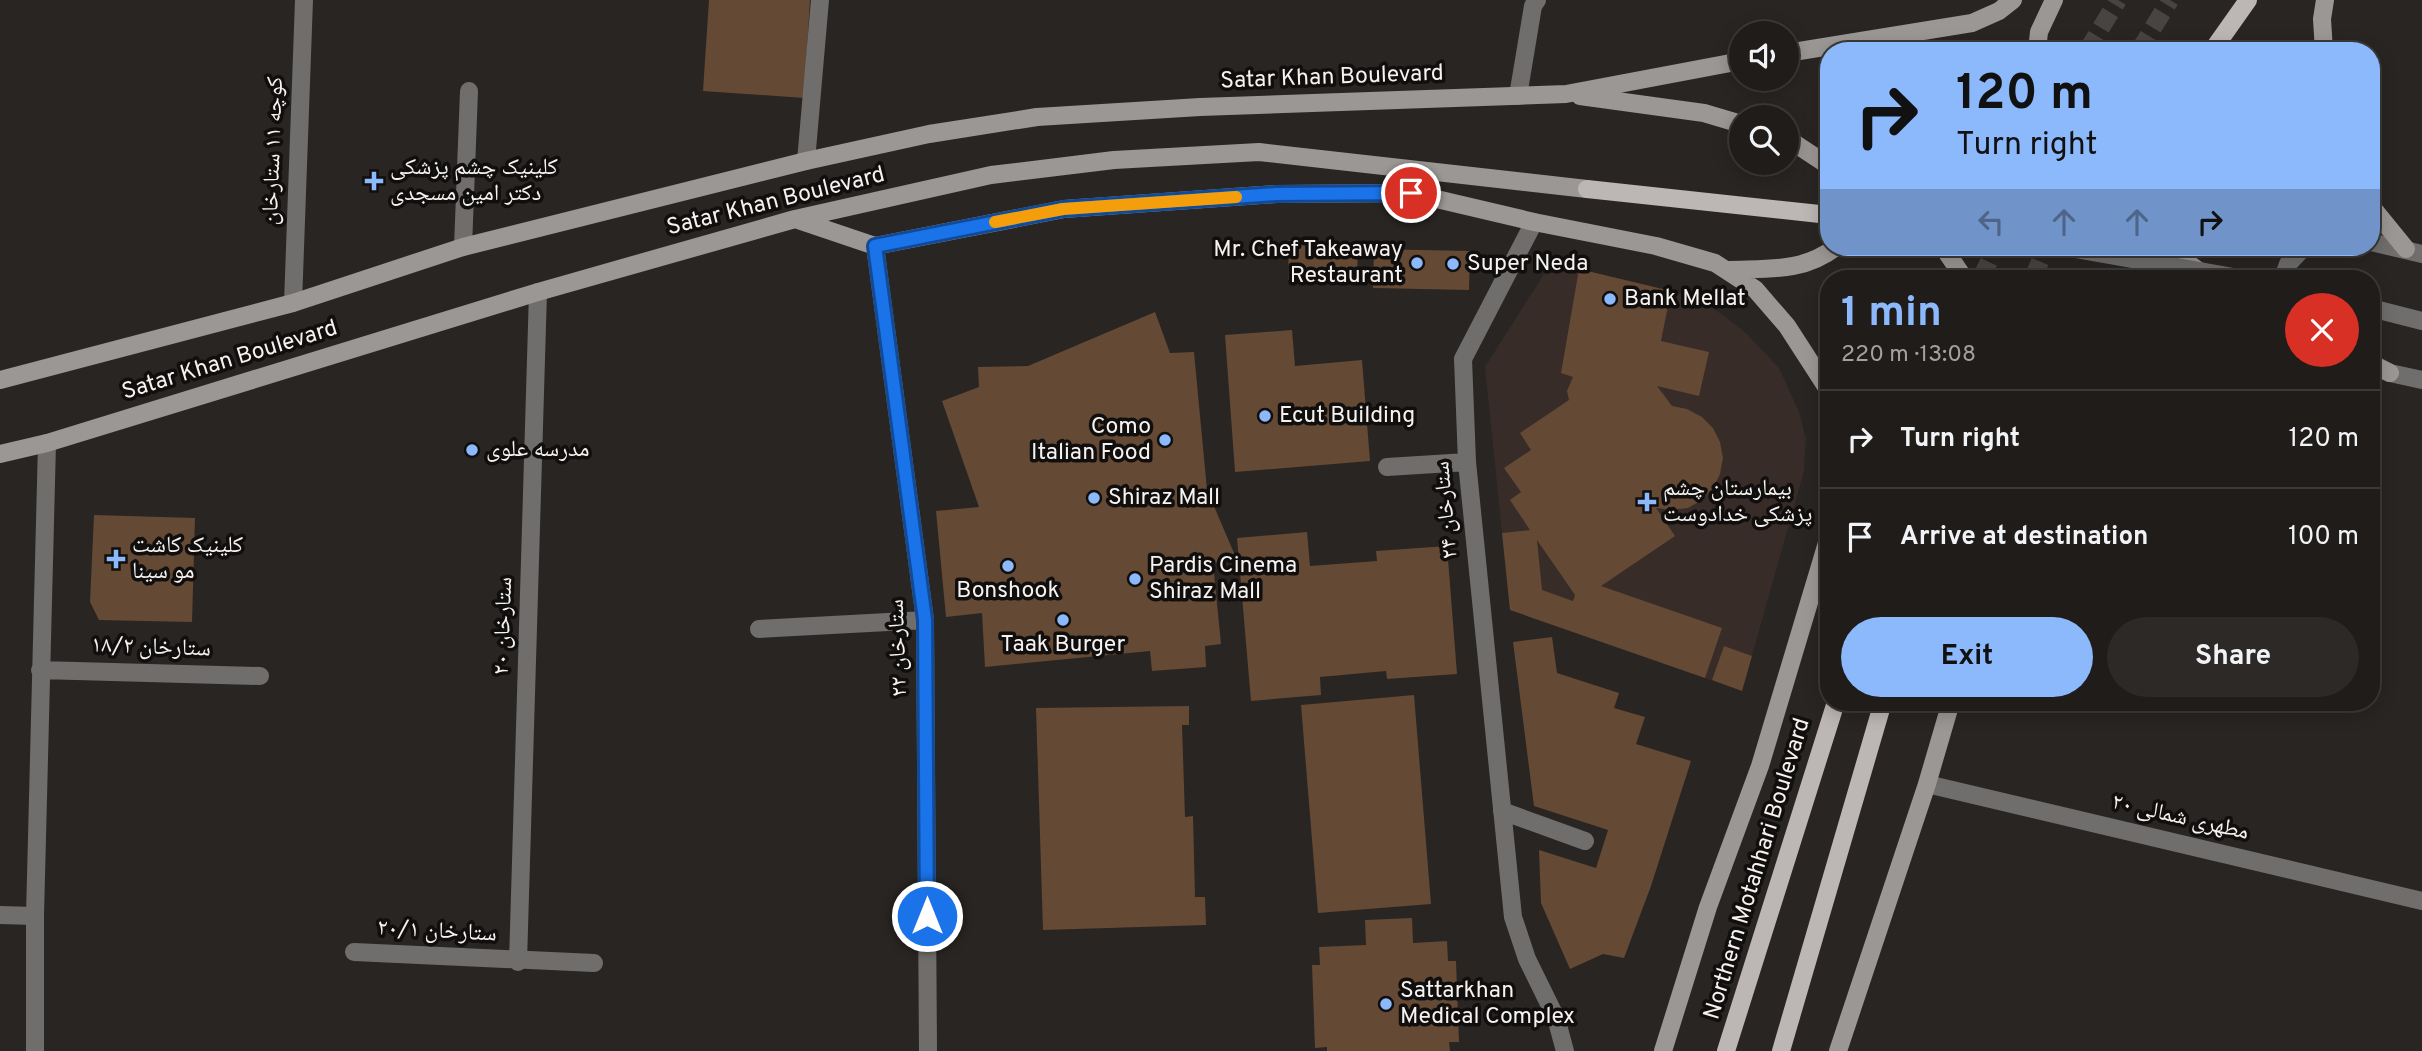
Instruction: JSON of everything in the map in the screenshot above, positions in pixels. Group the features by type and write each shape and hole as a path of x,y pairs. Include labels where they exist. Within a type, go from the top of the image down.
{"main road":[{"path":"1855,42 1972,23 1999,11 2013,0"},
{"path":"2038,42 2039,32 2054,0"},
{"path":"2218,42 2248,0"},
{"path":"2322,42 2325,0"},
{"path":"1799,51 1820,48"},
{"path":"1566,94 1729,63"},
{"name":"Satar Khan Boulevard","path":"0,380 293,303 463,247 806,161 929,134 1037,117 1226,106 1566,94"},
{"path":"1566,94 1704,113 1729,120"},
{"path":"1799,141 1820,148"},
{"path":"1799,146 1820,160"},
{"name":"Satar Khan Boulevard","path":"0,454 47,443 538,292 795,219 991,175 1114,160 1259,152 1820,214"},
{"path":"795,219 875,246 1063,209 1276,194 1411,193 1534,222 1656,246 1715,263 1755,289 1779,317 1820,378"},
{"path":"2380,215 2414,251"},
{"path":"1726,270 1797,267 1825,256"},
{"path":"2179,256 2199,270"},
{"path":"2380,368 2390,373"},
{"path":"2380,371 2390,373"},
{"path":"1663,1051 1708,906 1760,766 1820,566"},
{"name":"Northern Motahhari Boulevard","path":"1726,1051 1833,711"},
{"path":"1781,1051 1880,711"},
{"path":"1838,1051 1927,784 1948,711"}],"street":[{"name":"کوچه ۱۱ ستارخان","path":"293,303 304,0"},
{"path":"806,161 820,0"},
{"path":"1518,96 1533,6 1537,0"},
{"path":"463,247 469,91"},
{"name":"۲۴ ستارخان","path":"1534,222 1463,359 1467,462 1513,917 1527,959 1556,1018 1565,1051"},
{"path":"2380,244 2414,251"},
{"name":"۲۲ ستارخان","path":"875,246 925,620 928,1051"},
{"path":"2115,256 2194,270"},
{"name":"۲۰ ستارخان","path":"518,961 538,292"},
{"path":"2380,310 2422,321"},
{"path":"2390,373 2422,380"},
{"path":"35,1051 35,916 47,443"},
{"path":"1387,467 1467,462"},
{"path":"759,629 925,620"},
{"name":"۱۸/۲ ستارخان","path":"40,670 260,676"},
{"name":"۲۰ مطهری شمالی","path":"1927,784 2422,901"},
{"path":"1502,811 1585,841"},
{"path":"0,915 35,916"},
{"name":"۲۰/۱ ستارخان","path":"354,952 594,964"}],"shaded area":[{"name":"بیمارستان چشم پزشکی خدادوست","path":"1579,269 1695,297 1726,317 1748,335 1779,368 1799,412 1806,439 1804,471 1742,691 1510,610 1485,367 1544,274"}],"building":[{"path":"709,0 810,0 804,98 703,91"},
{"path":"1289,240 1358,242 1357,281 1288,280"},
{"path":"1374,249 1470,251 1469,290 1373,288"},
{"path":"1579,269 1671,291 1661,341 1709,352 1699,396 1657,386 1672,406 1687,409 1702,417 1713,428 1720,442 1723,458 1720,474 1713,488 1702,500 1688,508 1656,508 1675,536 1601,586 1722,628 1705,678 1510,610 1502,533 1530,530 1510,500 1521,492 1504,468 1531,450 1520,433 1569,400 1567,391 1573,377 1561,373","holes":["1537,540 1575,595 1573,601 1542,590"]},
{"name":"Shiraz Mall","path":"1155,312 1170,353 1194,352 1207,490 1237,560 1213,563 1221,644 1205,646 1206,667 1152,671 1150,651 985,667 982,613 946,617 936,511 979,507 942,401 979,387 978,367 1028,366"},
{"path":"1292,330 1295,366 1362,360 1370,461 1235,472 1225,335"},
{"path":"94,515 195,518 192,622 99,620 90,602"},
{"path":"1307,532 1310,566 1377,561 1376,551 1447,546 1457,674 1387,679 1386,671 1320,677 1321,695 1251,701 1237,538"},
{"path":"1552,637 1557,673 1619,693 1614,708 1645,717 1636,744 1691,761 1651,886 1624,958 1603,954 1570,969 1541,903 1539,850 1596,868 1608,830 1534,806 1513,642"},
{"path":"1724,646 1752,656 1742,691 1712,680"},
{"path":"1414,695 1431,904 1318,913 1301,705"},
{"path":"1189,706 1189,725 1182,725 1185,817 1193,816 1195,897 1205,897 1206,925 1043,930 1036,708"},
{"name":"Sattarkhan Medical Complex","path":"1412,918 1413,943 1447,941 1448,961 1456,961 1459,1042 1449,1042 1450,1051 1327,1051 1327,1047 1315,1048 1312,965 1320,965 1319,947 1366,945 1365,920"}],"tunnel":[{"path":"2092,42 2118,0"},
{"path":"2144,42 2170,0"},
{"path":"1985,270 1992,256"},
{"path":"2036,270 2042,256"}],"slow traffic":[{"path":"995,222 1063,209 1236,197"}],"place":[{"name":"کلینیک چشم پزشکی دکتر امین مسجدی","path":"374,181"},
{"name":"Mr. Chef Takeaway Restaurant","path":"1417,263"},
{"name":"Super Neda","path":"1453,264"},
{"name":"Bank Mellat","path":"1610,299"},
{"name":"Ecut Building","path":"1265,416"},
{"name":"Como Italian Food","path":"1165,440"},
{"name":"مدرسه علوی","path":"472,450"},
{"name":"Shiraz Mall","path":"1094,498"},
{"name":"بیمارستان چشم پزشکی خدادوست","path":"1647,502"},
{"name":"کلینیک کاشت مو سینا","path":"116,559"},
{"name":"Bonshook","path":"1008,566"},
{"name":"Pardis Cinema Shiraz Mall","path":"1135,579"},
{"name":"Taak Burger","path":"1063,620"},
{"name":"Sattarkhan Medical Complex","path":"1386,1004"}],"route":[{"path":"927,916 925,620 875,246 1063,209 1276,194 1411,193"}]}
